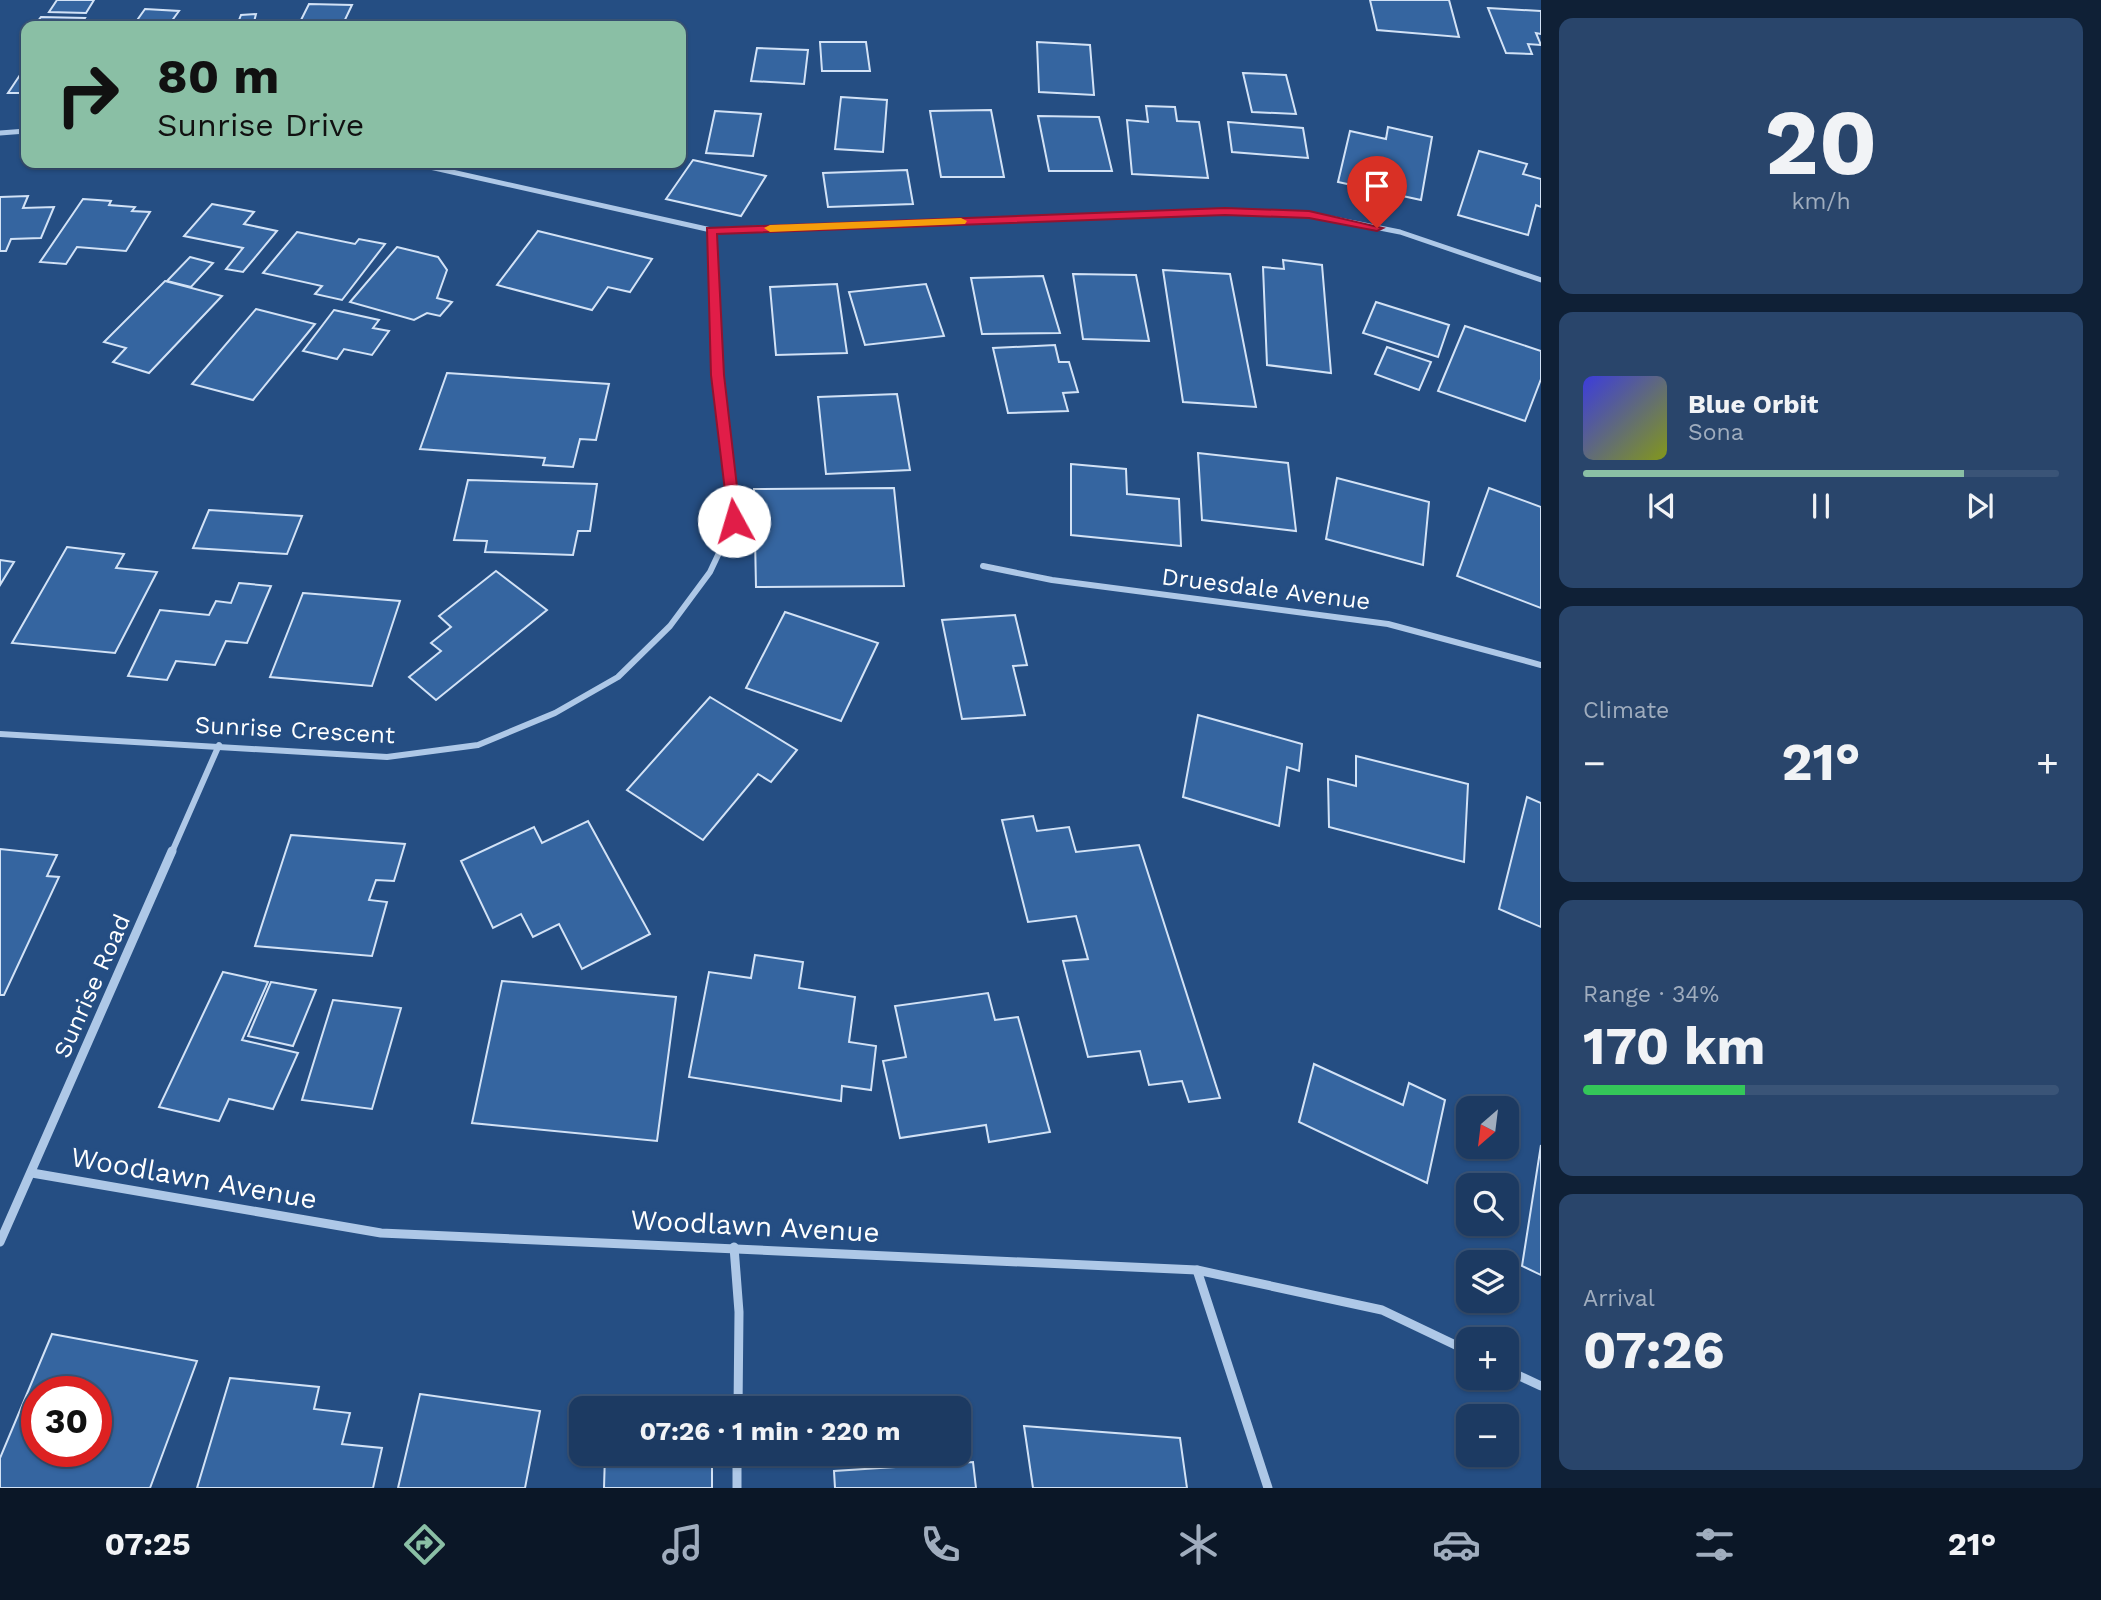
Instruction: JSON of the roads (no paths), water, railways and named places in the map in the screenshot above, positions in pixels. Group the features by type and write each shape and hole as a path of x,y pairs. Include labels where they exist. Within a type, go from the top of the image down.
{"street":[{"path":"0,133 21,131"},
{"path":"434,168 711,230 1225,211 1309,214 1400,232 1541,280"},
{"name":"Sunrise Crescent","path":"0,734 387,757 478,745 555,713 618,677 670,626 710,572 734,521 718,375 711,230"},
{"name":"Druesdale Avenue","path":"983,566 1052,580 1388,624 1541,665"},
{"name":"Sunrise Road","path":"0,1242 219,745"},
{"name":"Woodlawn Avenue","path":"32,1173 381,1233 1196,1270 1382,1310 1456,1345"},
{"path":"734,1247 739,1312 738,1396"},
{"path":"1196,1270 1268,1488"},
{"path":"1519,1376 1541,1386"},
{"path":"737,1466 737,1488"}]}
